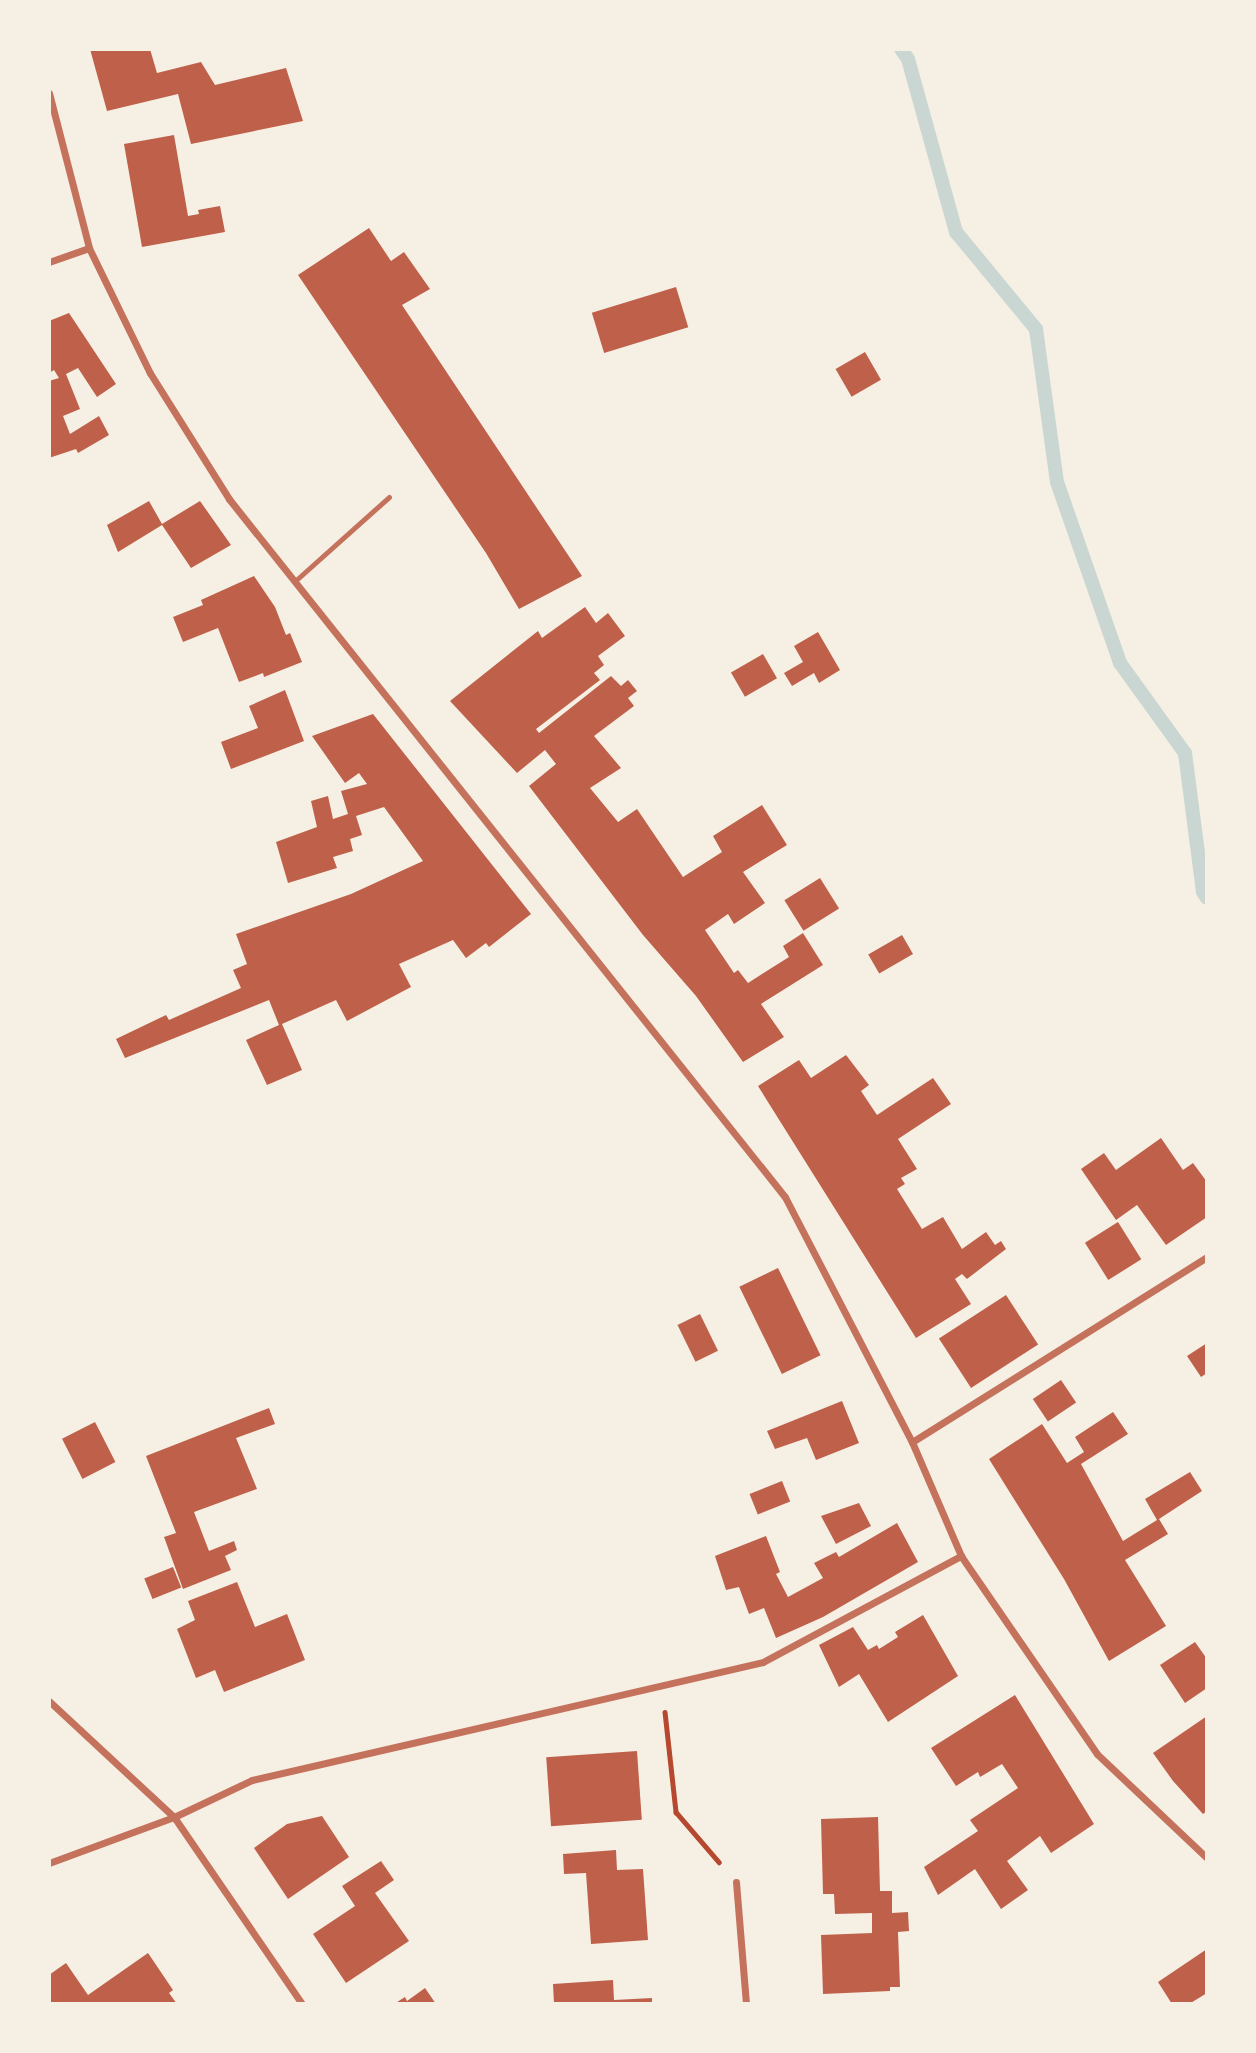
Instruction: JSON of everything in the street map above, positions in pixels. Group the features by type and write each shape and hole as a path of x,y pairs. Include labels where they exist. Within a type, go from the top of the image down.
{"street":[{"path":"49,93 89,248 150,373 229,499 785,1197 912,1442 961,1556 1097,1754 1207,1857"},
{"path":"49,262 89,248"},
{"path":"912,1442 1207,1257"},
{"path":"49,1863 174,1817 252,1780 763,1662 961,1556"},
{"path":"49,1701 174,1817 302,2004"},
{"path":"736,1882 746,2004"}],"lane":[{"path":"295,581 389,497"}],"path":[{"path":"663,1687 676,1812 736,1882"}],"building":[{"path":"90,49 150,49 157,73 201,62 215,85 286,68 303,121 191,144 178,94 107,111"},
{"path":"174,135 188,216 199,214 198,210 220,206 225,232 142,247 124,144"},
{"path":"369,228 391,261 404,252 430,289 402,305 582,576 519,609 486,553 298,275"},
{"path":"676,287 688,327 604,353 592,313"},
{"path":"69,313 116,384 97,397 78,368 66,374 80,409 63,416 70,434 99,416 109,435 78,453 76,449 49,458 49,381 59,378 54,370 49,373 49,321"},
{"path":"865,352 881,380 852,397 836,369"},
{"path":"149,501 162,524 200,501 231,545 191,568 162,525 118,552 107,525"},
{"path":"254,576 275,607 286,635 290,633 302,662 264,677 263,673 239,682 218,628 183,642 173,617 203,605 201,600"},
{"path":"585,607 596,623 608,613 625,636 598,656 604,665 594,673 600,680 536,729 539,733 611,676 621,686 628,680 637,691 628,698 634,706 594,736 621,768 590,788 618,822 637,809 683,877 722,852 713,836 762,805 787,845 743,872 765,903 734,924 728,914 705,930 734,973 738,970 748,983 789,957 783,946 803,933 823,965 761,1004 784,1037 743,1062 696,996 643,935 529,786 556,764 545,750 517,773 450,701 538,631 542,638"},
{"path":"818,632 840,670 819,683 814,673 792,686 784,673 803,662 794,646"},
{"path":"763,654 777,678 745,697 731,672"},
{"path":"285,690 304,741 231,769 221,742 258,728 249,706"},
{"path":"373,714 531,914 489,947 486,943 466,958 453,940 399,964 411,987 347,1021 336,1000 282,1024 302,1070 267,1085 246,1040 279,1025 269,1000 125,1058 116,1039 166,1015 169,1020 241,988 233,970 247,964 236,934 351,894 423,861 384,807 356,816 362,835 350,839 353,851 333,857 337,868 288,883 276,842 317,827 311,801 328,796 333,819 348,814 341,791 367,784 359,773 345,783 312,736"},
{"path":"820,878 839,909 803,931 784,900"},
{"path":"902,935 913,954 879,974 868,954"},
{"path":"846,1055 869,1085 861,1091 877,1115 933,1078 951,1104 898,1139 917,1169 901,1178 905,1184 897,1189 922,1229 943,1217 962,1249 986,1232 995,1245 1001,1241 1006,1249 967,1279 962,1274 955,1279 971,1304 916,1338 758,1086 799,1060 811,1078"},
{"path":"1161,1138 1183,1170 1193,1163 1207,1182 1207,1217 1166,1245 1137,1205 1116,1220 1081,1169 1104,1153 1116,1170"},
{"path":"1118,1222 1141,1259 1108,1280 1085,1243"},
{"path":"778,1268 821,1355 782,1374 739,1287"},
{"path":"1006,1295 1038,1344 971,1388 939,1339"},
{"path":"700,1314 718,1351 696,1362 678,1325"},
{"path":"1207,1343 1207,1373 1201,1377 1187,1356"},
{"path":"1061,1380 1076,1402 1048,1421 1033,1399"},
{"path":"842,1401 859,1443 816,1460 807,1438 775,1449 767,1431"},
{"path":"269,1408 275,1424 236,1438 257,1489 194,1512 209,1551 234,1541 237,1550 225,1556 231,1570 183,1589 164,1537 176,1533 146,1456"},
{"path":"1113,1412 1128,1434 1081,1464 1123,1541 1157,1520 1145,1499 1190,1472 1202,1491 1159,1519 1168,1534 1125,1560 1166,1626 1109,1661 1064,1579 989,1459 1042,1424 1067,1463 1084,1452 1075,1437"},
{"path":"95,1422 115,1462 82,1479 62,1439"},
{"path":"782,1481 790,1501 758,1515 750,1494"},
{"path":"859,1503 871,1526 836,1544 821,1516"},
{"path":"897,1523 918,1562 823,1617 776,1638 764,1608 749,1614 739,1587 726,1590 715,1556 766,1536 780,1572 776,1574 788,1597 823,1578 814,1563 836,1552 839,1557"},
{"path":"173,1567 181,1587 152,1599 144,1579"},
{"path":"237,1582 255,1627 287,1614 305,1660 224,1692 215,1670 196,1678 177,1629 195,1620 188,1601"},
{"path":"923,1615 958,1676 888,1722 859,1674 839,1687 819,1645 853,1627 868,1650 877,1645 879,1649 898,1637 895,1632"},
{"path":"1195,1642 1207,1659 1207,1688 1185,1703 1160,1665"},
{"path":"1015,1695 1094,1824 1051,1853 1040,1836 1007,1861 1028,1890 1001,1909 975,1869 938,1895 924,1867 978,1831 970,1820 1018,1788 1002,1764 980,1777 978,1772 956,1786 931,1748"},
{"path":"1207,1716 1207,1811 1203,1814 1173,1781 1153,1753"},
{"path":"637,1751 642,1820 551,1826 546,1757"},
{"path":"322,1816 349,1857 288,1899 254,1848 287,1824"},
{"path":"878,1817 880,1891 892,1891 892,1913 908,1912 909,1931 898,1932 900,1987 890,1987 890,1991 823,1994 821,1935 872,1933 872,1913 835,1914 834,1894 823,1894 821,1819"},
{"path":"616,1850 617,1870 643,1869 648,1940 591,1944 586,1873 564,1874 563,1854"},
{"path":"381,1861 394,1880 375,1893 409,1941 346,1983 313,1934 355,1906 342,1886"},
{"path":"1207,1949 1207,1993 1189,2004 1172,2004 1158,1982"},
{"path":"148,1953 173,1990 169,1993 177,2004 49,2004 49,1975 66,1963 88,1995"},
{"path":"613,1980 614,2000 652,1998 652,2004 554,2004 553,1984"},
{"path":"425,1988 436,2004 394,2004 405,1997 407,2001"}],"waterway":[{"path":"901,49 908,59 956,232 1036,329 1057,482 1120,663 1185,753 1203,892 1207,898"}]}
